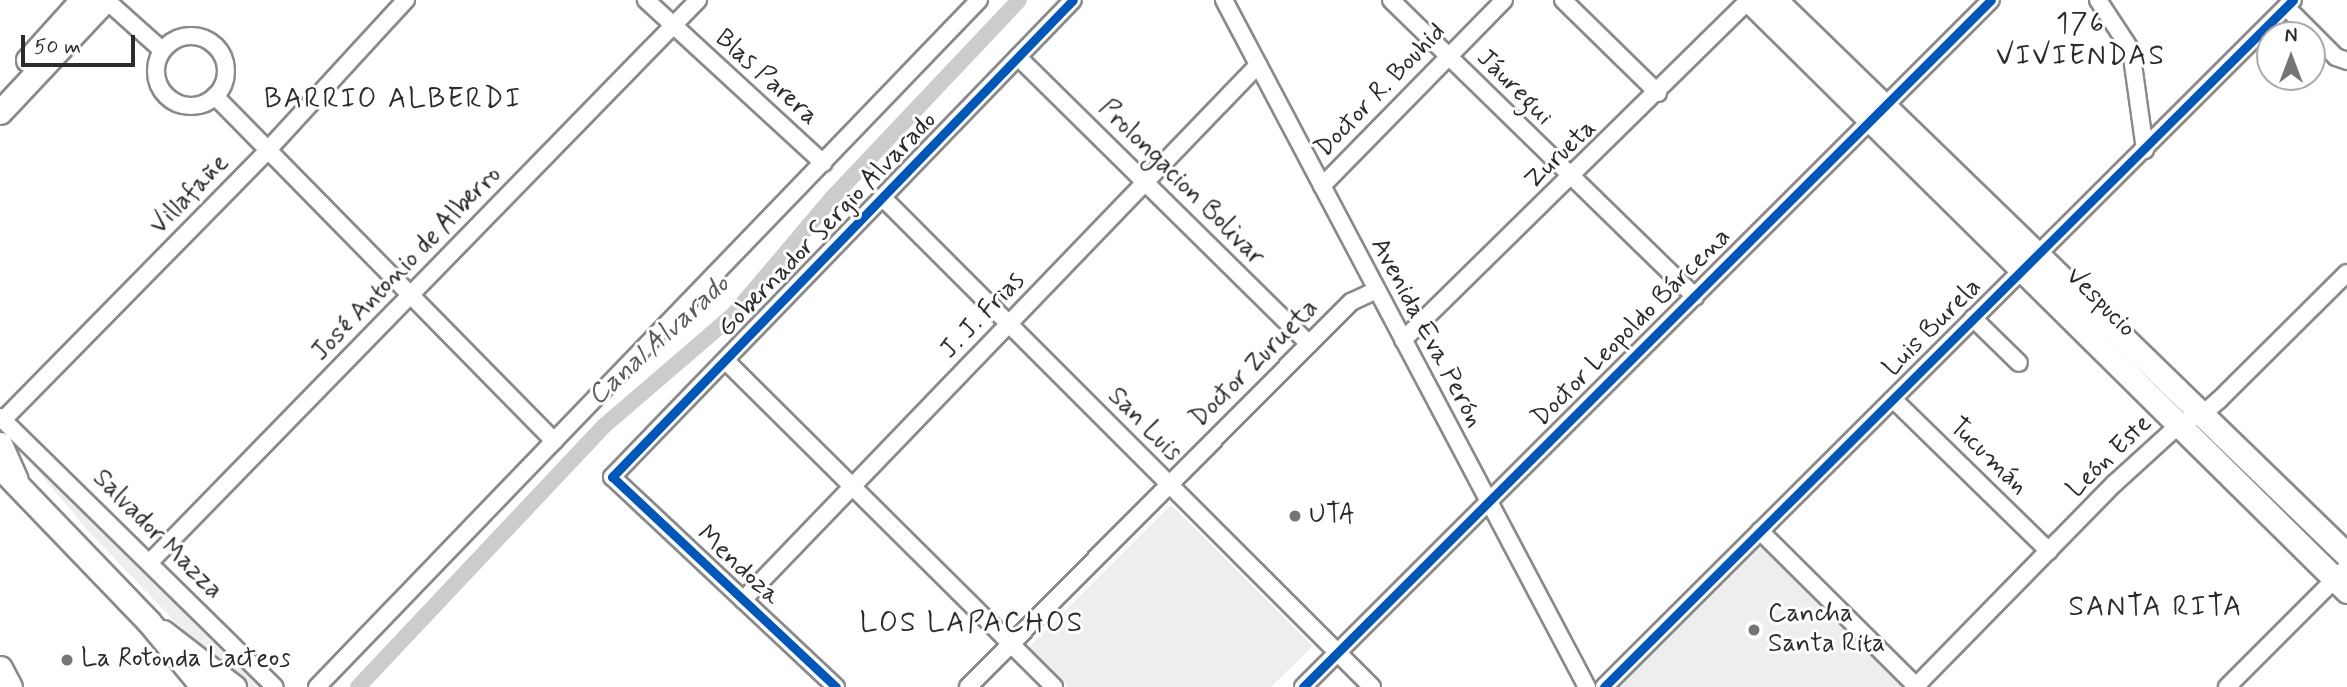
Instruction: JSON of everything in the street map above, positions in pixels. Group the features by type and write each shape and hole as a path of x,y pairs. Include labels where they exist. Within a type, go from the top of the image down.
{"street":[{"path":"0,91 82,0"},
{"path":"0,112 106,0 162,50"},
{"name":"Villafañe","path":"2,418 266,152 406,0"},
{"name":"Blas Parera","path":"646,0 823,163"},
{"name":"José Antonio de Alberro","path":"150,562 698,0"},
{"name":"Gobernador Sergio Alvarado","path":"317,687 979,0"},
{"name":"Gobernador Sergio Alvarado","path":"612,477 727,362 1073,0"},
{"name":"Avenida Eva Perón","path":"1224,0 1587,687"},
{"name":"Jáuregui","path":"1391,0 1695,297"},
{"name":"Doctor R. Bouhid","path":"1322,186 1504,0"},
{"path":"1563,0 1658,93"},
{"name":"Zurueta","path":"1403,340 1572,179 1749,0"},
{"name":"Vespucio","path":"1749,0 1877,112 2031,261 2204,413 2347,555"},
{"name":"Vespucio","path":"1774,0 1877,112"},
{"name":"Doctor Leopoldo Bárcena","path":"1303,687 1991,0"},
{"path":"2098,0 2131,50 2145,150"},
{"path":"2290,3 2336,57 2347,61"},
{"name":"Luis Burela","path":"1604,687 2290,3"},
{"path":"194,37 215,46 225,77 215,96 206,103 184,106 164,94 156,73 162,50 171,42 194,37"},
{"name":"Prolongacion Bolivar","path":"1018,57 1309,344"},
{"name":"J. J. Frias","path":"743,600 1258,65"},
{"path":"215,96 266,152 555,441"},
{"name":"San Luis","path":"882,197 1372,687"},
{"name":"Vespucio","path":"2031,261 2181,423 2343,579"},
{"name":"León Este","path":"1916,687 2049,551 2181,423 2204,413 2347,273"},
{"name":"Doctor Zurueta","path":"968,687 1351,302 1375,290"},
{"path":"1973,318 2019,362"},
{"path":"727,362 1054,687"},
{"name":"Tucumán","path":"1893,399 2049,551"},
{"name":"Salvador Mazza","path":"2,418 275,687"},
{"path":"0,444 8,475 149,622 203,687"},
{"name":"Mendoza","path":"612,477 836,687"},
{"path":"1760,531 1916,687"},
{"path":"2227,687 2343,579"},
{"path":"149,622 234,687"},
{"path":"0,668 10,687"}],"shaded area":[{"path":"22,452 259,687 246,687 183,630 89,532"},
{"path":"1171,505 1313,646 1271,687 1068,687 1028,648"},
{"path":"1761,542 1909,681 1903,687 1616,687"}],"waterway":[{"name":"Canal Alvarado","path":"358,687 604,426 734,314 832,198 1019,0"}],"cycle path":[{"path":"836,687 612,477 1073,0"},
{"path":"1303,687 1991,0"},
{"path":"1604,687 2293,0"}],"place":[{"name":"UTA","path":"1295,516"},
{"name":"Cancha Santa Rita","path":"1754,630"},
{"name":"La Rotonda Lacteos","path":"67,660"}],"district":[{"name":"176 VIVIENDAS","path":"2081,41"},
{"name":"BARRIO ALBERDI","path":"393,100"},
{"name":"SANTA RITA","path":"2156,608"},
{"name":"LOS LAPACHOS","path":"972,624"}]}
